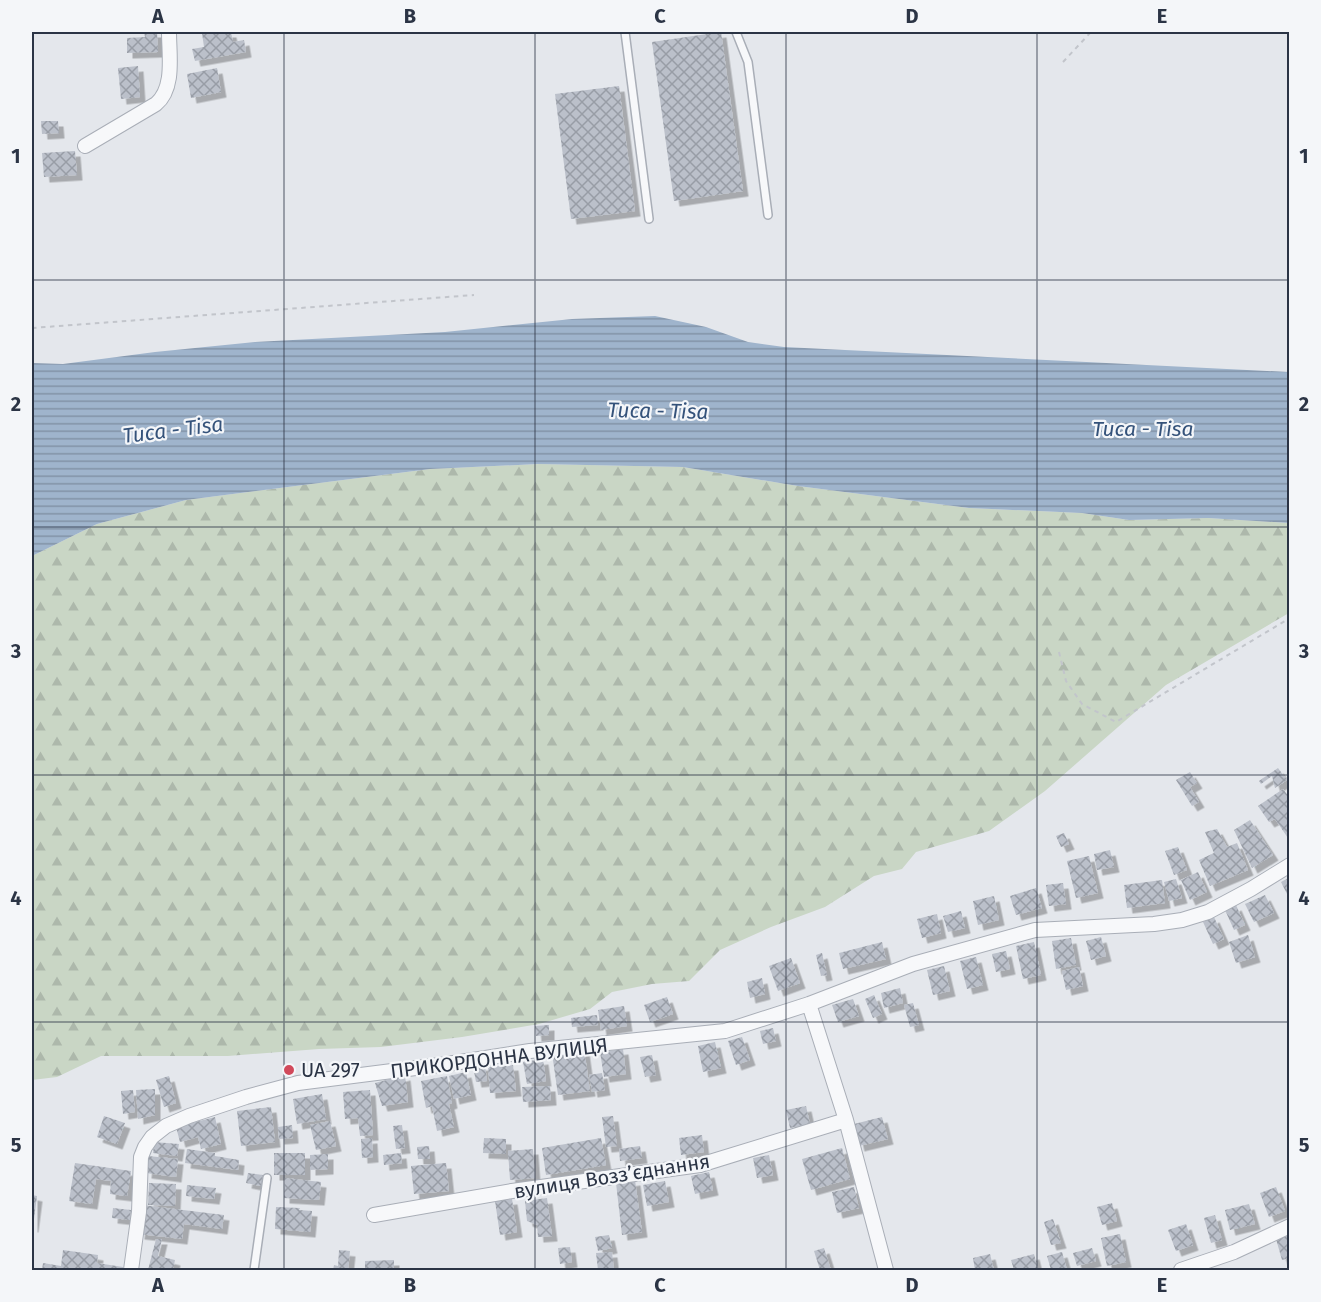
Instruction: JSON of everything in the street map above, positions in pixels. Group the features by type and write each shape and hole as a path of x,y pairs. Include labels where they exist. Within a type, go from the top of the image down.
{"street":[{"path":"85,146 165,97 168,82 169,32"},
{"name":"ПРИКОРДОННА ВУЛИЦЯ","path":"131,1270 139,1212 141,1157 152,1137 166,1126 189,1116 298,1083 530,1051 725,1031 809,1004 913,964 1035,930 1154,924 1182,920 1208,912 1290,865"},
{"path":"809,1004 846,1120 886,1270"},
{"name":"вулиця Воззʼєднання","path":"374,1215 512,1191 700,1165 846,1120"},
{"path":"1182,1270 1234,1252 1290,1226"}],"lane":[{"path":"625,32 649,219"},
{"path":"736,32 748,62 768,215"},
{"path":"254,1270 267,1178"}],"path":[{"path":"1063,62 1091,32"},
{"path":"32,328 474,295"},
{"path":"1059,652 1066,681 1082,704 1116,722 1290,618"}],"green space":[{"path":"539,464 683,467 798,486 969,508 1082,513 1129,520 1208,518 1289,523 1289,613 1166,685 1045,791 989,831 916,852 902,869 874,876 825,907 771,927 720,950 689,981 652,984 612,992 590,1009 539,1024 462,1037 381,1047 228,1056 101,1056 57,1077 32,1080 32,556 97,524 186,500 430,469"}],"water":[{"name":"Тиса - Tisa","path":"655,316 706,327 748,342 784,347 1289,372 1289,523 1208,518 1129,520 1082,513 969,508 798,486 683,467 538,464 430,469 186,500 97,524 32,556 32,402 34,397 32,395 32,363 63,364 255,342 445,332 572,319"}],"building":[{"path":"144,32 157,32 158,52 127,53 127,38 145,37"},
{"path":"231,32 233,42 244,40 246,52 195,61 192,49 204,47 202,33"},
{"path":"721,32 743,191 674,201 652,42"},
{"path":"138,66 140,97 121,99 118,68"},
{"path":"217,68 221,92 191,98 187,74"},
{"path":"619,86 635,211 571,219 555,94"},
{"path":"41,121 58,121 59,133 42,134"},
{"path":"75,151 77,175 44,177 42,153"},
{"path":"1278,768 1287,780 1275,788 1272,776 1261,784 1259,781"},
{"path":"1190,772 1197,783 1190,787 1199,802 1192,806 1176,780"},
{"path":"1283,789 1290,798 1290,841 1275,819 1269,822 1258,806"},
{"path":"1250,820 1273,855 1252,868 1234,830"},
{"path":"1217,829 1227,847 1237,843 1248,870 1210,886 1199,860 1214,853 1205,832"},
{"path":"1064,833 1069,844 1061,847 1056,836"},
{"path":"1178,847 1187,870 1174,875 1165,851"},
{"path":"1110,850 1114,867 1097,870 1094,854"},
{"path":"1089,856 1098,893 1076,898 1067,861"},
{"path":"1198,872 1207,892 1190,900 1181,880"},
{"path":"1290,877 1290,895 1288,896 1281,882"},
{"path":"1176,879 1182,898 1169,901 1164,882"},
{"path":"1162,880 1165,903 1127,908 1124,885"},
{"path":"1063,883 1066,904 1049,906 1046,885"},
{"path":"1036,888 1042,908 1016,915 1010,896"},
{"path":"1265,895 1274,913 1254,922 1245,904"},
{"path":"994,896 999,920 978,925 973,901"},
{"path":"1236,905 1245,925 1234,930 1225,910"},
{"path":"961,911 965,928 948,932 943,916"},
{"path":"937,914 941,933 922,938 917,919"},
{"path":"1214,917 1224,939 1213,944 1203,922"},
{"path":"1248,935 1255,957 1236,963 1229,942"},
{"path":"1101,937 1106,956 1091,960 1086,941"},
{"path":"1071,938 1076,965 1056,969 1052,941"},
{"path":"882,942 886,959 843,969 839,953"},
{"path":"1034,942 1041,975 1023,979 1016,946"},
{"path":"1006,951 1010,969 996,972 992,954"},
{"path":"822,953 827,975 821,976 816,955"},
{"path":"976,957 983,985 967,989 960,961"},
{"path":"791,958 800,983 778,991 769,966"},
{"path":"944,966 950,991 933,995 927,970"},
{"path":"1079,967 1083,986 1066,990 1062,971"},
{"path":"762,978 765,994 750,998 747,982"},
{"path":"900,988 903,1003 884,1008 881,993"},
{"path":"874,995 882,1014 873,1018 865,999"},
{"path":"667,997 673,1014 650,1022 644,1005"},
{"path":"853,999 859,1016 838,1022 832,1005"},
{"path":"913,1003 919,1025 910,1027 904,1005"},
{"path":"624,1006 627,1026 601,1030 598,1010"},
{"path":"597,1015 598,1025 572,1027 571,1018"},
{"path":"549,1025 549,1035 536,1036 535,1026"},
{"path":"773,1028 776,1041 763,1044 760,1031"},
{"path":"742,1037 750,1060 736,1065 728,1041"},
{"path":"715,1042 721,1068 703,1072 698,1046"},
{"path":"584,1048 590,1091 558,1095 552,1053"},
{"path":"623,1049 626,1074 604,1077 600,1052"},
{"path":"652,1055 656,1075 645,1077 640,1057"},
{"path":"543,1059 546,1081 527,1084 523,1062"},
{"path":"485,1065 487,1081 476,1082 473,1066"},
{"path":"513,1065 516,1091 490,1093 488,1067"},
{"path":"466,1072 471,1095 454,1099 449,1076"},
{"path":"602,1073 605,1090 592,1092 589,1075"},
{"path":"405,1075 408,1102 382,1106 375,1083"},
{"path":"169,1076 176,1103 164,1107 156,1080"},
{"path":"447,1076 452,1103 449,1104 454,1127 437,1131 432,1106 426,1108 421,1081"},
{"path":"550,1086 551,1100 523,1102 522,1087"},
{"path":"155,1089 155,1115 138,1119 136,1090"},
{"path":"133,1090 135,1112 123,1114 121,1091"},
{"path":"370,1090 373,1135 360,1136 358,1118 345,1119 343,1092"},
{"path":"322,1094 326,1119 297,1124 293,1099"},
{"path":"806,1106 810,1124 790,1128 786,1110"},
{"path":"271,1107 275,1142 241,1146 237,1111"},
{"path":"104,1116 125,1123 117,1144 97,1137"},
{"path":"613,1116 617,1146 606,1147 602,1117"},
{"path":"215,1117 221,1144 201,1149 198,1137 180,1142 176,1127"},
{"path":"882,1117 888,1139 859,1146 854,1124"},
{"path":"330,1121 336,1146 316,1150 310,1125"},
{"path":"292,1125 293,1138 279,1139 278,1127"},
{"path":"402,1125 405,1148 396,1149 393,1126"},
{"path":"702,1135 704,1152 681,1155 679,1138"},
{"path":"372,1138 373,1157 362,1158 361,1139"},
{"path":"484,1138 506,1139 506,1154 483,1153"},
{"path":"601,1138 606,1165 546,1175 542,1148"},
{"path":"154,1142 179,1144 177,1156 153,1153"},
{"path":"429,1146 430,1159 418,1159 417,1147"},
{"path":"640,1146 642,1158 620,1161 619,1149"},
{"path":"842,1148 850,1179 811,1190 802,1159"},
{"path":"187,1149 215,1153 215,1156 239,1160 238,1170 185,1163"},
{"path":"533,1149 535,1178 510,1180 508,1151"},
{"path":"274,1153 305,1153 305,1175 274,1175"},
{"path":"401,1153 402,1163 384,1165 383,1155"},
{"path":"328,1154 328,1169 310,1170 310,1155"},
{"path":"769,1155 773,1175 757,1178 753,1158"},
{"path":"148,1156 178,1159 176,1177 146,1173"},
{"path":"75,1163 131,1171 127,1196 110,1194 111,1181 96,1179 92,1204 69,1201"},
{"path":"446,1163 449,1191 414,1194 411,1166"},
{"path":"709,1172 713,1190 695,1194 691,1176"},
{"path":"248,1173 263,1175 261,1186 246,1183"},
{"path":"285,1178 321,1182 319,1200 284,1198"},
{"path":"635,1180 642,1232 622,1235 616,1183"},
{"path":"665,1181 669,1202 647,1206 643,1185"},
{"path":"149,1183 176,1184 175,1206 148,1205"},
{"path":"187,1185 216,1188 214,1199 186,1196"},
{"path":"854,1187 859,1208 837,1213 832,1192"},
{"path":"1276,1187 1285,1211 1269,1217 1260,1193"},
{"path":"32,1195 37,1196 33,1227 32,1227"},
{"path":"547,1198 552,1236 538,1237 537,1225 527,1221 525,1201"},
{"path":"512,1199 517,1232 500,1235 495,1201"},
{"path":"1112,1203 1117,1221 1102,1225 1097,1207"},
{"path":"1249,1204 1255,1224 1230,1230 1225,1210"},
{"path":"142,1205 224,1215 222,1229 184,1224 182,1239 139,1234"},
{"path":"276,1207 312,1211 310,1232 275,1229"},
{"path":"113,1208 131,1210 130,1220 112,1218"},
{"path":"1215,1215 1222,1240 1211,1243 1204,1218"},
{"path":"1053,1219 1061,1243 1051,1245 1044,1222"},
{"path":"1186,1224 1193,1245 1176,1251 1168,1230"},
{"path":"1120,1234 1126,1262 1107,1266 1101,1238"},
{"path":"609,1235 612,1248 598,1251 595,1237"},
{"path":"1290,1235 1290,1258 1282,1260 1276,1239"},
{"path":"156,1239 162,1239 158,1256 175,1260 173,1270 148,1270"},
{"path":"570,1247 572,1262 560,1264 558,1248"},
{"path":"824,1248 831,1270 820,1270 814,1251"},
{"path":"1092,1248 1096,1261 1077,1266 1073,1253"},
{"path":"63,1250 98,1255 97,1263 123,1267 123,1270 42,1270 43,1263 61,1266"},
{"path":"339,1250 350,1251 348,1270 333,1270 334,1265 338,1266"},
{"path":"612,1252 614,1270 598,1270 596,1253"},
{"path":"1062,1252 1067,1270 1051,1270 1047,1256"},
{"path":"990,1254 994,1270 975,1270 973,1258"},
{"path":"1034,1254 1038,1270 1014,1270 1011,1260"},
{"path":"394,1260 394,1270 365,1270 365,1261"}],"place":[{"name":"UA 297","path":"289,1070"}]}
